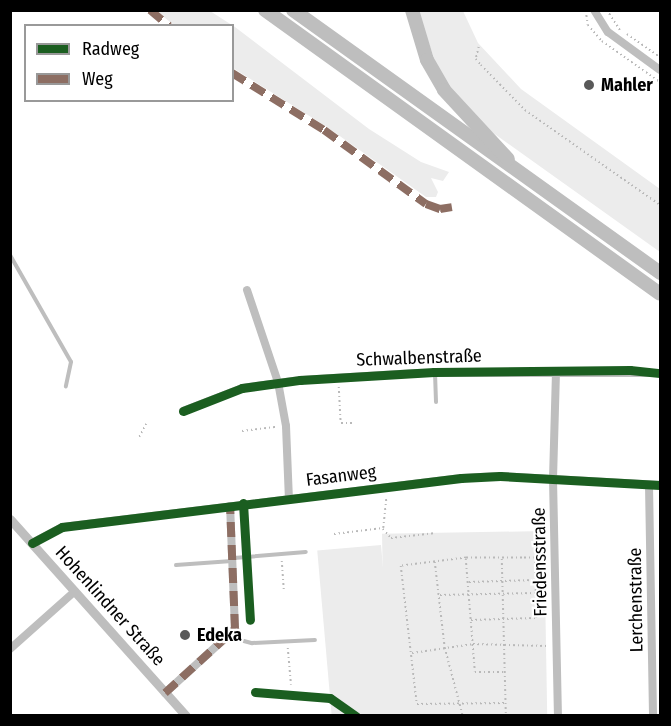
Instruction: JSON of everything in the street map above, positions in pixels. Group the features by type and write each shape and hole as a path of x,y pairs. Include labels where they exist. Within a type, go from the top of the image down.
{"highway":[{"path":"265,10 660,294"},
{"path":"293,10 520,175 660,273"},
{"path":"412,10 427,60 444,90 520,175"}],"street":[{"path":"594,10 608,32 660,70"},
{"path":"247,290 278,382 286,426 289,500"},
{"name":"Schwalbenstraße","path":"183,411 215,395 278,382 339,377 435,372 660,373"},
{"name":"Friedensstraße","path":"556,372 553,479 558,716"},
{"name":"Fasanweg","path":"32,543 62,527 387,487 500,476 660,485"},
{"name":"Lerchenstraße","path":"649,485 653,716"},
{"path":"165,693 229,636 238,621 230,506"},
{"name":"Hohenlindner Straße","path":"10,519 186,716"},
{"path":"10,649 75,591"}],"lane":[{"path":"10,255 71,362 66,386"},
{"path":"435,372 436,402"},
{"path":"176,565 306,552"},
{"path":"229,636 252,643 315,640"}],"path":[{"path":"608,10 621,30 660,57"},
{"path":"479,47 476,59 480,65 525,110 660,205"},
{"path":"339,377 340,423 355,423"},
{"path":"139,437 146,424"},
{"path":"242,431 286,426"},
{"path":"382,528 387,487"},
{"path":"382,528 392,538 436,533"},
{"path":"334,534 382,528"},
{"path":"282,554 284,591"},
{"path":"466,558 475,672 504,672"},
{"path":"471,620 536,618 538,593 535,558 466,558 401,566 417,704 505,703"},
{"path":"502,558 506,716"},
{"path":"435,562 445,648 463,716"},
{"path":"468,582 537,580"},
{"path":"439,595 538,593"},
{"path":"288,641 291,685"},
{"path":"411,654 473,645 556,645"}],"shaded area":[{"path":"156,11 210,11 230,24 173,24"},
{"path":"418,11 463,11 478,43 521,89 660,189 660,252 489,130 446,83 435,61"},
{"path":"234,26 369,129 421,162 449,172 443,181 431,178 438,192 436,197 426,197 327,127 234,69"},
{"path":"544,531 547,715 385,716 382,534"},
{"path":"381,545 396,715 332,716 317,551"}],"marked path":[{"path":"150,10 167,24"},
{"path":"234,74 324,130 426,204 440,209 452,207"},
{"path":"165,693 235,629 230,506"}],"cycle path":[{"path":"183,411 242,388 300,380 434,372 630,370 660,373"},
{"path":"32,543 62,527 461,478 500,476 660,485"},
{"path":"243,503 250,620"},
{"path":"255,692 330,698 356,716"}],"place":[{"name":"Mahler","path":"589,85"},
{"name":"Edeka","path":"185,635"}]}
